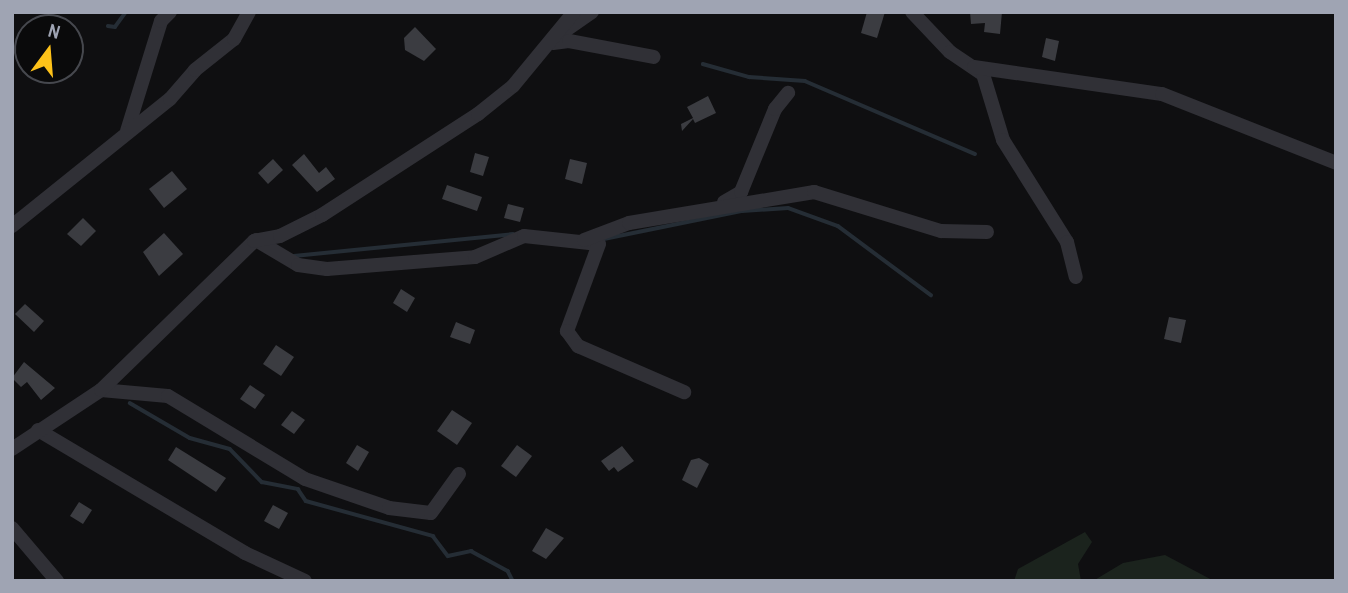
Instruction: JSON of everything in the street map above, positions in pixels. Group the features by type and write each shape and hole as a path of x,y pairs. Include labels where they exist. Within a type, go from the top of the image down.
{"street":[{"path":"126,135 161,21 170,12"},
{"path":"12,237 18,223 126,135 234,39 249,12"},
{"path":"557,38 574,12"},
{"path":"12,449 100,390 256,240 322,215 478,114 557,38 592,12"},
{"path":"912,12 950,52 974,67 990,89 1003,141 1068,242 1076,277"},
{"path":"557,38 654,57"},
{"path":"974,67 1162,94 1336,163"},
{"path":"708,212 741,192 775,109 788,93"},
{"path":"256,240 298,265 327,269 475,257 524,236 584,240 629,223 708,212 764,197 814,192 941,231 987,232"},
{"path":"584,240 599,250 568,320 571,338 684,392"},
{"path":"100,390 168,396 305,479 389,508 431,513 459,474"},
{"path":"38,430 245,553 305,581"},
{"path":"12,528 57,581"}],"shaded area":[{"path":"1085,532 1092,542 1078,564 1081,581 1014,581 1018,569"},
{"path":"1165,555 1214,581 1093,581 1123,563"}],"building":[{"path":"867,12 885,12 877,38 861,33"},
{"path":"970,12 1002,12 1000,34 984,32 985,23 971,24"},
{"path":"415,27 436,49 424,61 405,50 404,38"},
{"path":"1046,38 1059,41 1055,61 1042,57"},
{"path":"708,96 716,113 695,123 693,119 682,131 681,124 693,118 687,107"},
{"path":"475,153 489,157 483,176 470,172"},
{"path":"304,154 319,173 326,167 335,179 317,192 292,165"},
{"path":"273,159 283,170 268,184 258,173"},
{"path":"570,159 587,163 582,184 565,179"},
{"path":"172,171 187,189 164,208 149,189"},
{"path":"447,185 482,197 477,211 442,199"},
{"path":"508,204 524,208 520,222 504,218"},
{"path":"83,218 96,231 81,246 67,234"},
{"path":"164,233 183,254 159,276 143,252"},
{"path":"401,289 415,298 407,312 393,303"},
{"path":"25,304 44,321 34,332 15,314"},
{"path":"1169,317 1186,320 1181,343 1164,339"},
{"path":"456,322 475,330 470,344 450,337"},
{"path":"276,345 294,357 281,376 263,364"},
{"path":"24,362 55,388 41,400 27,382 21,387 12,378"},
{"path":"250,385 265,395 255,409 240,399"},
{"path":"452,410 472,423 457,445 437,431"},
{"path":"292,411 305,420 294,434 281,425"},
{"path":"357,445 369,452 358,471 346,463"},
{"path":"517,445 532,456 516,477 501,466"},
{"path":"622,446 634,461 618,472 614,467 609,471 601,461"},
{"path":"176,447 226,478 216,492 168,460"},
{"path":"699,458 709,464 697,488 682,480 691,460"},
{"path":"79,502 92,510 83,524 70,516"},
{"path":"273,505 288,513 279,529 264,521"},
{"path":"546,528 564,538 546,559 532,551"}],"waterway":[{"path":"108,26 115,27 126,12"},
{"path":"703,64 749,77 805,81 975,154"},
{"path":"604,239 742,211 788,208 838,226 931,295"},
{"path":"294,256 513,234"},
{"path":"130,403 190,438 230,449 262,482 298,489 306,501 433,536 448,556 471,551 508,571 513,581"}]}
